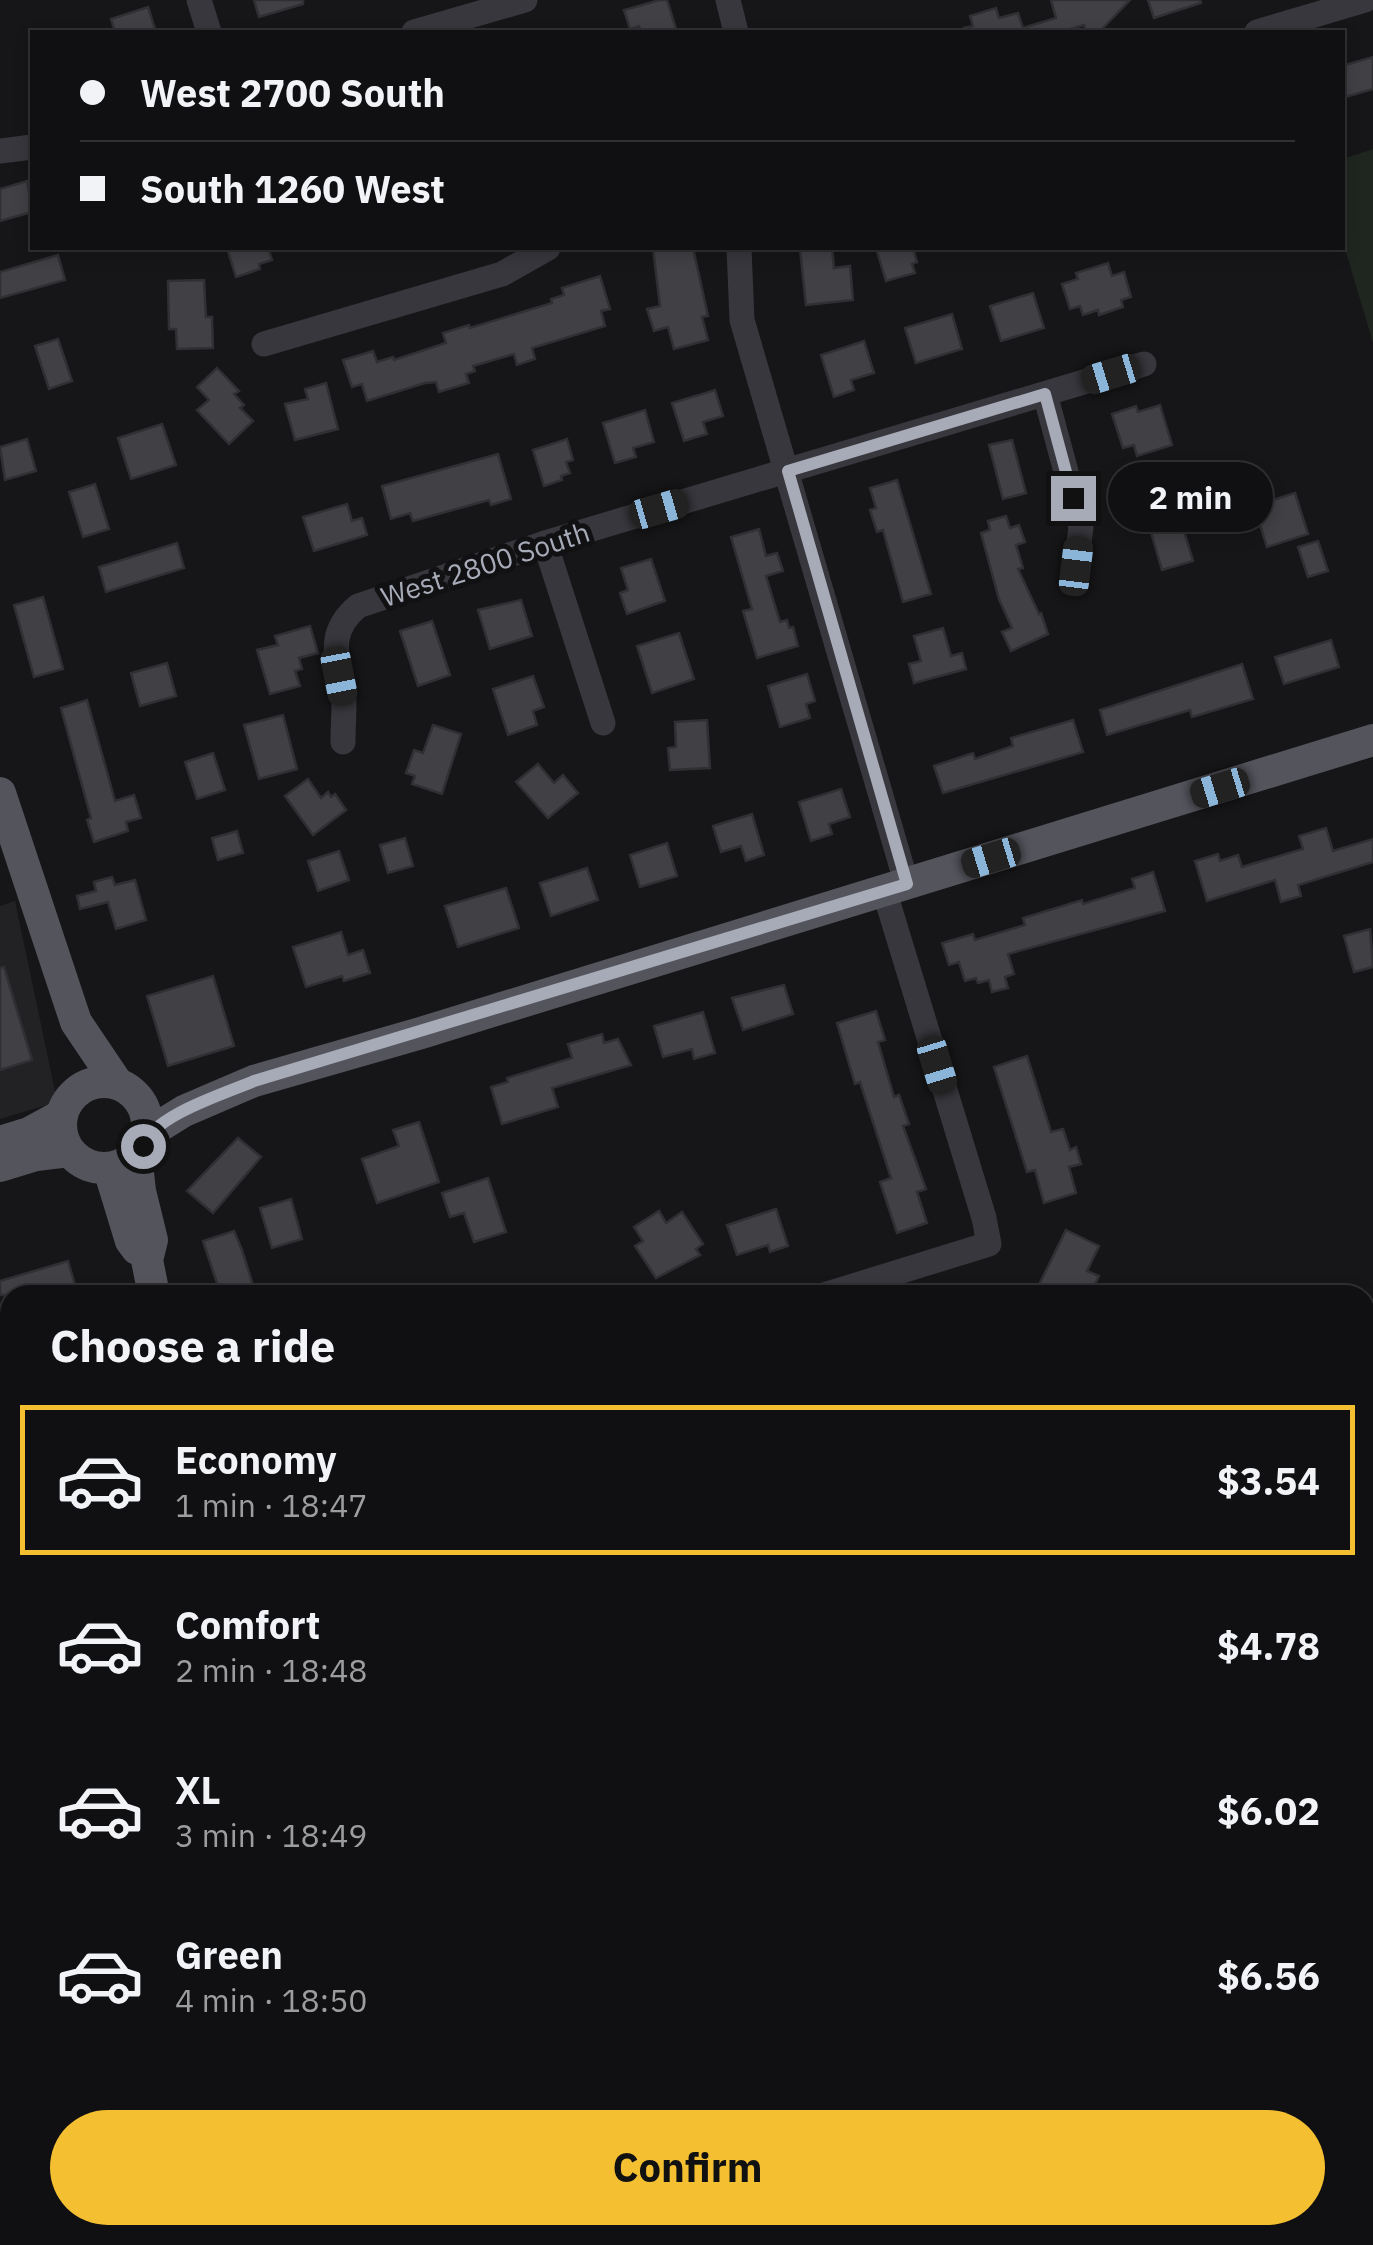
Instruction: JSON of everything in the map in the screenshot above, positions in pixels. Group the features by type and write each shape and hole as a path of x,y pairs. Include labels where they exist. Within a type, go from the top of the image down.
{"main road":[{"path":"76,1022 68,1104 60,1128 69,1151 89,1166 131,1153 184,1111 254,1081 1373,740"},
{"path":"0,793 76,1022 146,1113 131,1153 152,1240 147,1260 152,1285"},
{"path":"0,1142 29,1133 95,1083 126,1089 254,1081"},
{"path":"0,1166 36,1155 69,1151"}],"street":[{"path":"199,0 208,30"},
{"path":"418,30 468,8 525,0"},
{"path":"728,0 736,30"},
{"path":"1263,30 1365,0"},
{"path":"0,150 30,146"},
{"path":"264,344 502,274 544,250"},
{"path":"739,250 742,320 788,471 989,1244 856,1285"},
{"name":"West 2800 South","path":"343,742 344,700 334,652 346,615 358,606 545,542 1144,364"},
{"path":"1045,394 1081,527 1076,566"},
{"path":"545,542 603,723"}],"shaded area":[{"path":"1373,149 1373,343 1345,249 1345,158"},
{"path":"15,901 56,1096 50,1104 0,1119 0,906"}],"building":[{"path":"254,0 303,0 303,4 259,17"},
{"path":"667,0 676,30 640,30 639,26 630,29 624,10"},
{"path":"1051,0 1130,0 1101,30 1085,30 1084,25 1067,30 964,30 973,26 970,16 996,8 999,18 1018,13 1023,28 1056,18"},
{"path":"1148,0 1200,0 1201,3 1154,18"},
{"path":"148,7 155,30 114,30 111,19"},
{"path":"1373,57 1373,89 1345,97 1345,65"},
{"path":"27,181 30,213 0,221 0,189"},
{"path":"228,250 269,250 272,260 259,264 260,269 236,277"},
{"path":"653,250 693,250 708,316 702,317 708,340 674,349 668,327 654,331 647,309 660,306"},
{"path":"800,250 832,250 834,268 850,266 853,300 806,305"},
{"path":"877,250 914,250 915,273 886,281"},
{"path":"58,255 65,280 0,298 0,272"},
{"path":"1108,263 1112,276 1124,272 1131,297 1121,300 1123,307 1099,315 1098,310 1083,315 1080,306 1070,309 1062,284 1078,279 1076,273"},
{"path":"600,276 610,309 601,311 605,326 532,348 535,359 517,365 514,354 473,366 475,371 466,374 469,383 439,392 436,382 425,383 367,401 362,384 352,387 343,360 373,351 377,362 393,357 394,360 446,343 443,333 552,303 551,299 564,295 562,288"},
{"path":"204,280 206,317 212,317 213,348 177,349 176,329 169,329 168,281"},
{"path":"1033,293 1044,328 1001,341 990,306"},
{"path":"952,314 962,349 916,363 905,328"},
{"path":"58,339 72,381 49,389 35,346"},
{"path":"864,341 874,373 851,380 854,390 834,397 821,355"},
{"path":"217,368 239,391 234,394 244,405 240,408 253,421 229,444 197,410 209,400 197,387"},
{"path":"326,383 338,429 295,440 285,404 308,399 305,389"},
{"path":"715,390 723,416 703,422 707,434 684,441 672,403"},
{"path":"1160,405 1172,445 1137,456 1134,445 1123,448 1112,414 1136,406 1138,412"},
{"path":"645,410 654,442 633,448 636,457 615,463 603,423"},
{"path":"162,424 176,465 131,479 118,438"},
{"path":"27,439 36,471 5,480 0,447"},
{"path":"567,439 573,460 566,462 570,473 544,486 533,450"},
{"path":"1012,440 1026,493 1003,499 989,445"},
{"path":"498,454 511,499 491,505 489,500 413,521 410,513 391,519 382,486"},
{"path":"897,480 931,594 903,602 883,530 877,532 870,510 876,508 870,488"},
{"path":"95,484 109,529 83,537 69,492"},
{"path":"1295,493 1308,534 1267,547 1254,506"},
{"path":"1174,498 1193,561 1162,570 1144,508"},
{"path":"347,504 352,521 362,518 367,535 314,551 303,517"},
{"path":"1006,516 1010,528 1019,525 1025,542 1016,545 1023,568 1018,569 1048,634 1011,651 1002,632 1012,628 999,599 981,533 990,530 988,521"},
{"path":"759,529 766,556 777,553 783,571 766,576 780,622 787,620 789,628 793,627 798,646 757,658 743,611 752,609 731,537"},
{"path":"1318,541 1328,571 1308,577 1298,547"},
{"path":"177,543 184,568 106,592 99,567"},
{"path":"651,559 665,601 627,614 620,593 628,590 621,568"},
{"path":"43,597 63,669 34,677 14,605"},
{"path":"521,600 532,636 490,649 478,610"},
{"path":"432,621 450,675 418,686 400,631"},
{"path":"310,626 318,653 299,658 302,669 295,671 300,686 270,694 257,650 278,645 275,636"},
{"path":"943,628 951,656 962,653 966,669 914,683 909,664 921,661 914,636"},
{"path":"679,633 694,679 652,693 637,646"},
{"path":"1331,640 1339,667 1284,684 1275,657"},
{"path":"167,663 176,696 140,706 131,673"},
{"path":"1242,664 1253,699 1192,717 1190,710 1107,735 1100,710"},
{"path":"807,674 815,701 806,704 810,718 780,727 768,686"},
{"path":"533,676 544,707 533,711 537,725 508,735 493,689"},
{"path":"87,700 115,801 134,795 141,818 126,822 128,831 94,842 61,708"},
{"path":"283,715 297,769 259,779 244,725"},
{"path":"707,720 710,768 670,770 668,748 676,747 675,722"},
{"path":"1073,720 1083,752 943,793 934,766 973,753 975,759 1013,746 1011,738"},
{"path":"433,725 461,734 442,794 412,784 415,776 406,773 414,750 423,753"},
{"path":"213,753 225,790 197,799 185,762"},
{"path":"538,764 554,783 563,775 578,793 548,818 516,782"},
{"path":"308,779 321,798 328,792 331,797 335,794 346,810 313,835 285,796"},
{"path":"841,789 850,817 829,824 832,834 811,841 799,802"},
{"path":"752,814 764,855 746,861 741,846 721,852 713,826"},
{"path":"1326,828 1333,851 1373,839 1373,862 1298,885 1301,896 1281,902 1275,880 1207,901 1195,861 1218,854 1220,861 1238,855 1242,867 1303,849 1299,836"},
{"path":"237,831 243,853 218,860 212,838"},
{"path":"405,838 413,866 388,873 380,845"},
{"path":"667,843 677,876 640,887 630,855"},
{"path":"339,851 349,880 318,891 308,861"},
{"path":"587,868 598,900 551,916 540,883"},
{"path":"1153,872 1165,911 1008,954 1014,974 1005,977 1008,988 992,992 989,980 965,981 959,962 949,965 942,943 973,934 975,940 1025,925 1023,918 1135,888 1132,879"},
{"path":"112,877 115,885 135,880 146,920 116,929 108,902 80,909 77,896 96,891 94,882"},
{"path":"506,888 519,928 458,947 445,906"},
{"path":"1370,929 1373,967 1354,972 1344,936"},
{"path":"341,932 348,955 363,950 370,973 344,981 342,976 306,987 293,947"},
{"path":"4,967 32,1060 0,1070 0,968"},
{"path":"213,976 234,1046 168,1066 147,996"},
{"path":"784,985 793,1014 743,1030 732,998"},
{"path":"876,1011 885,1040 878,1042 894,1097 899,1095 909,1124 903,1126 926,1189 917,1192 927,1223 897,1233 880,1182 891,1178 860,1082 855,1084 837,1023"},
{"path":"703,1012 715,1053 694,1059 692,1049 663,1057 654,1026"},
{"path":"602,1034 604,1043 618,1039 631,1065 552,1088 558,1107 502,1124 491,1087 508,1082 507,1078 572,1058 568,1044"},
{"path":"1027,1056 1051,1132 1063,1129 1070,1150 1076,1147 1081,1164 1069,1167 1076,1193 1044,1203 1035,1170 1027,1172 994,1067"},
{"path":"419,1122 439,1182 377,1203 362,1159 399,1146 393,1130"},
{"path":"238,1138 261,1157 213,1213 187,1191"},
{"path":"488,1178 506,1232 474,1242 464,1213 450,1217 442,1193"},
{"path":"291,1199 302,1239 272,1248 260,1208"},
{"path":"776,1209 788,1246 770,1252 768,1245 737,1255 727,1225"},
{"path":"659,1211 666,1223 682,1212 703,1244 696,1249 700,1255 656,1278 635,1246 643,1241 634,1227"},
{"path":"1066,1230 1099,1246 1087,1271 1099,1276 1095,1285 1039,1285"},
{"path":"234,1231 253,1285 218,1285 203,1241"},
{"path":"68,1261 75,1285 0,1285 0,1281"}],"route":[{"path":"143,1146 147,1134 184,1111 254,1081 907,884 788,471 1045,394 1073,498"}]}
